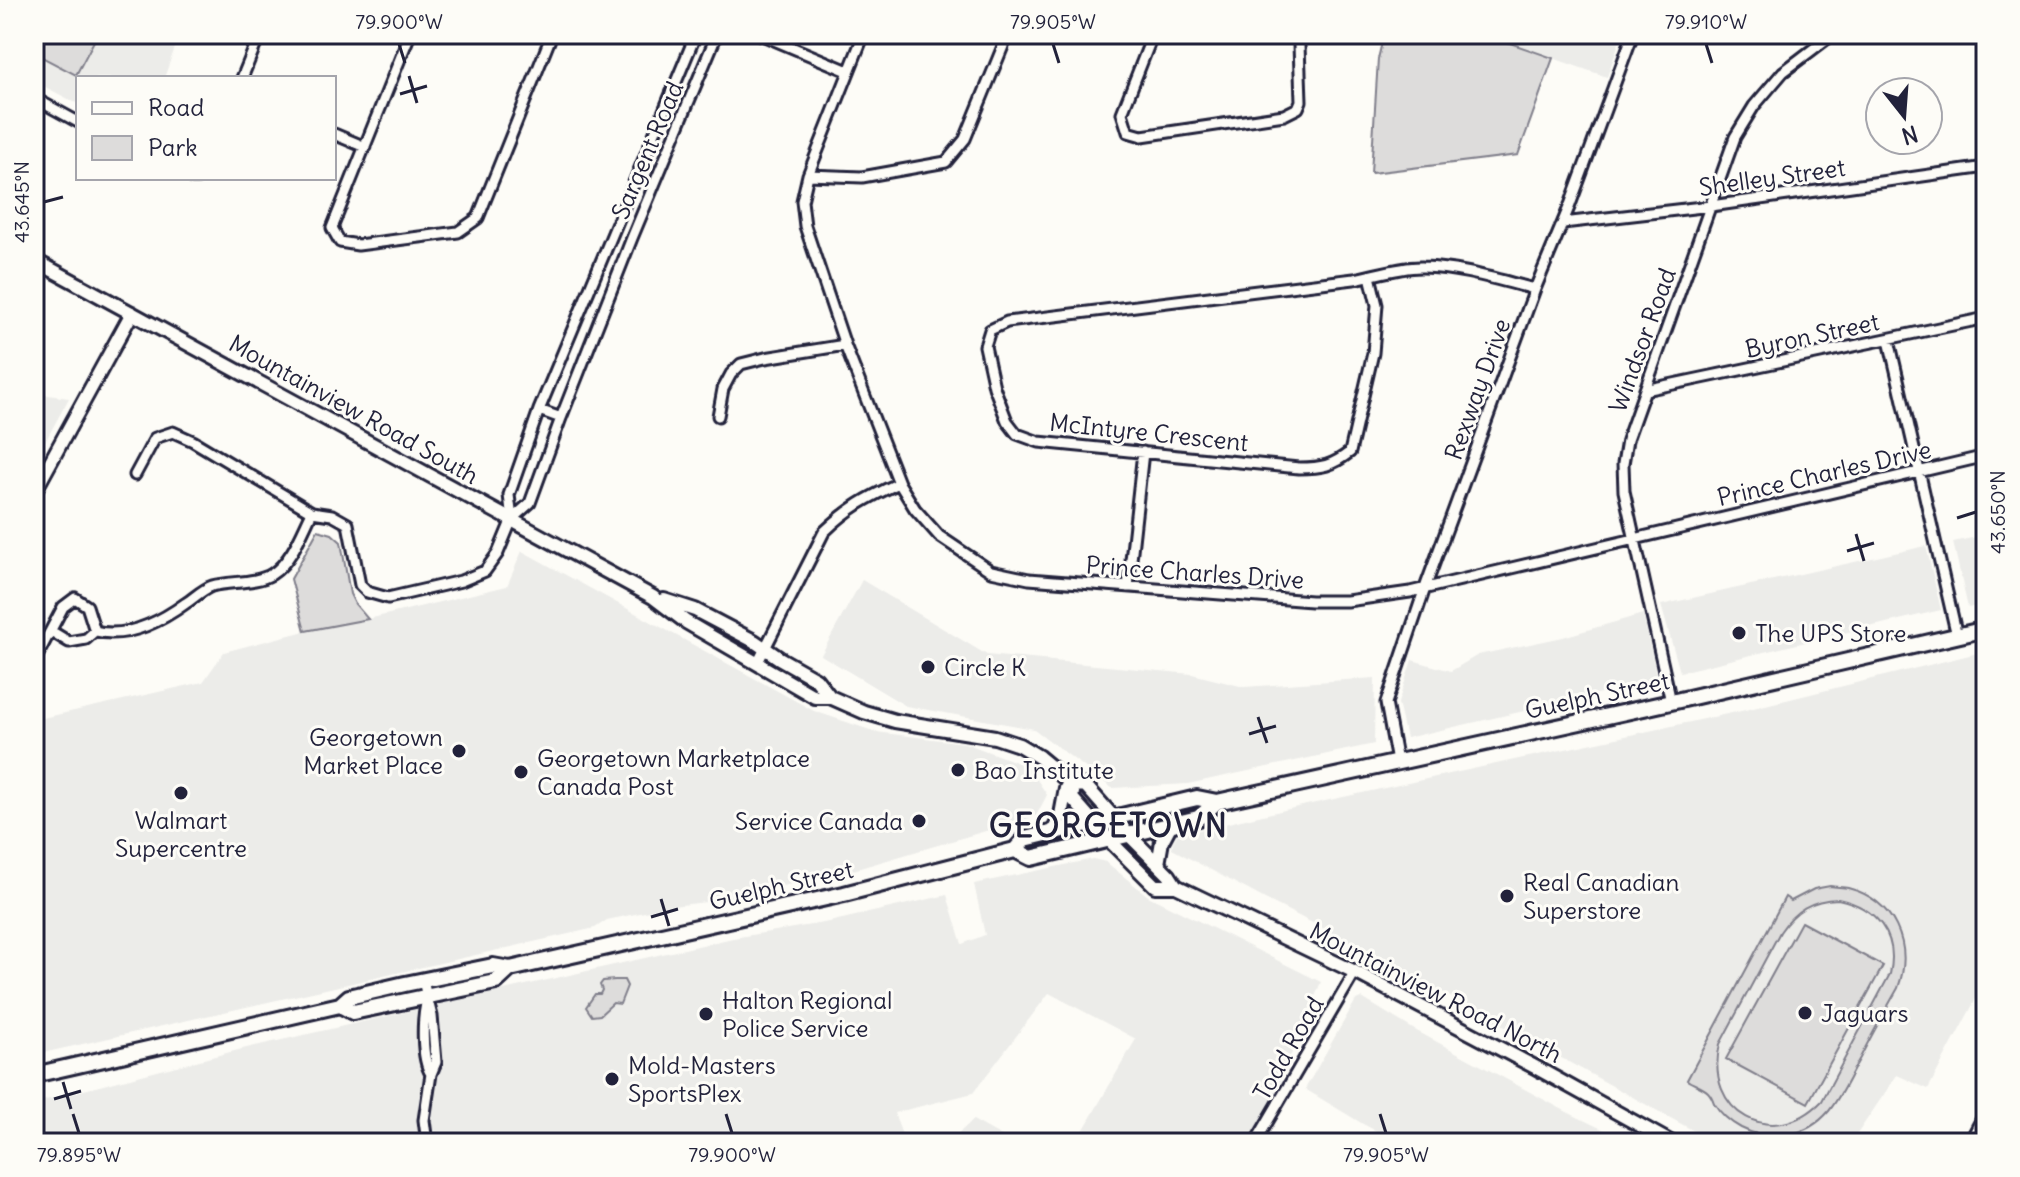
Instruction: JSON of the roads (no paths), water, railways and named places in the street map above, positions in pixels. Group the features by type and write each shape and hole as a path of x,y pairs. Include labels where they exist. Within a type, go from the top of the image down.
{"main road":[{"name":"Mountainview Road South","path":"34,260 653,597 686,622 815,697 830,697 895,721 995,737 1019,745 1039,757 1071,784 1085,785 1113,818"},
{"path":"34,492 132,313"},
{"name":"Mountainview Road South","path":"653,597 695,610 765,648 816,679 830,697"},
{"name":"Guelph Street","path":"34,1075 340,1005 349,997 493,966 510,969 856,891 1015,850 1025,839 1197,798 1217,802 1986,629"},
{"name":"Mountainview Road South","path":"1071,784 1072,798 1108,839"},
{"path":"1053,832 1071,784"},
{"name":"Guelph Street","path":"1015,850 1031,858 1198,818 1217,802"},
{"name":"Mountainview Road North","path":"1113,818 1176,886"},
{"path":"1158,864 1162,841 1171,824"},
{"name":"Mountainview Road North","path":"1108,839 1155,886 1176,886 1355,972 1672,1143"},
{"name":"Guelph Street","path":"340,1005 353,1012 428,997 496,982 510,969"}],"street":[{"path":"243,76 260,34"},
{"path":"410,34 332,228 340,242 358,245 458,232 478,218 552,34"},
{"name":"Sargent Road","path":"512,519 509,495 539,410 696,34"},
{"name":"Sargent Road","path":"512,519 530,503 632,238 717,34"},
{"path":"760,34 848,71"},
{"name":"Prince Charles Drive","path":"864,34 808,175 802,201 805,226 845,345 899,483 915,509 939,536 991,571 1029,579 1311,601 1347,601 1410,592 1986,456"},
{"path":"808,175 862,177 946,162 965,139 1008,34"},
{"path":"1153,34 1122,113 1128,132 1142,136 1284,115 1298,108 1301,101 1299,45 1303,34"},
{"name":"Rexway Drive","path":"1397,762 1386,703 1535,289 1563,223 1633,34"},
{"path":"1832,34 1880,37 1904,34"},
{"name":"Windsor Road","path":"1671,702 1624,491 1623,464 1627,440 1735,137 1754,106 1783,72 1832,34"},
{"path":"34,98 76,121"},
{"path":"336,135 365,147"},
{"name":"Shelley Street","path":"1563,223 1711,206 1986,167"},
{"name":"Sargent Road","path":"613,232 632,238"},
{"name":"McIntyre Crescent","path":"1370,276 1377,305 1373,353 1350,452 1337,462 1320,468 1039,442 1017,434 1007,421 994,387 985,346 990,330 1007,322 1370,276 1420,266 1467,272 1535,289"},
{"name":"Byron Street","path":"1645,390 1986,318"},
{"path":"1889,340 1957,636"},
{"path":"718,416 723,389 741,364 845,345"},
{"path":"539,410 561,418"},
{"path":"135,475 155,438 173,432 193,441 312,512 332,515 348,524 360,585 367,592 388,598 461,581 485,571 498,553 512,519"},
{"path":"1128,587 1143,452"},
{"path":"757,664 824,532 862,500 899,483"},
{"path":"95,631 110,635 142,627 166,617 209,587 259,579 273,573 291,553 312,512"},
{"path":"34,662 63,607 75,598 87,606 95,631"},
{"path":"51,631 69,642 86,639 95,631"},
{"name":"Todd Road","path":"1255,1143 1355,972"},
{"path":"423,981 435,1036 436,1062 431,1074 424,1120 427,1143"},
{"path":"1969,1143 1986,1111"}],"place":[{"name":"The UPS Store","path":"1739,633"},
{"name":"Circle K","path":"928,667"},
{"name":"Georgetown Market Place","path":"459,751"},
{"name":"Bao Institute","path":"958,770"},
{"name":"Georgetown Marketplace Canada Post","path":"521,772"},
{"name":"Walmart Supercentre","path":"181,793"},
{"name":"Service Canada","path":"919,821"},
{"name":"Real Canadian Superstore","path":"1507,896"},
{"name":"Jaguars","path":"1805,1013"},
{"name":"Halton Regional Police Service","path":"706,1014"},
{"name":"Mold-Masters SportsPlex","path":"612,1079"}],"district":[{"name":"GEORGETOWN","path":"1109,825"}]}
